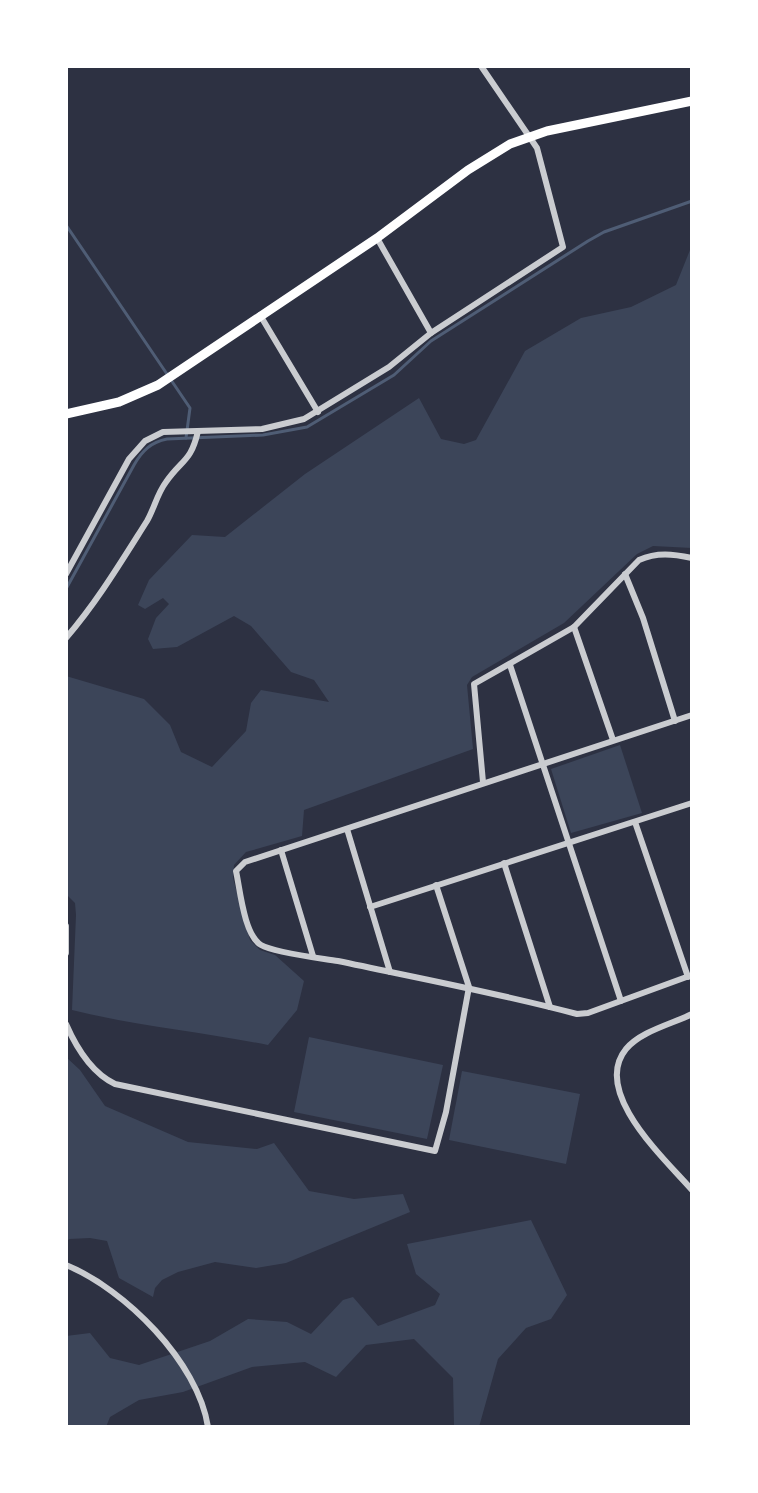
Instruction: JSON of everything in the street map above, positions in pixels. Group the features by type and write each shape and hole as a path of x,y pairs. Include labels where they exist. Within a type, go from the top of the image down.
{"main road":[{"path":"66,414 140,394 377,238 468,170 510,144 529,136 692,101"}],"street":[{"path":"66,574 138,447 163,432 262,429 292,423 318,412 389,367 431,333 563,247 537,148 481,66"},
{"path":"377,238 431,333"},
{"path":"260,315 318,412"},
{"path":"66,638 110,583 125,553 150,516 166,482 193,451 198,431"},
{"path":"483,782 474,684 574,627 639,560 667,554 692,558"},
{"path":"625,574 643,618 675,721"},
{"path":"574,627 613,740"},
{"path":"510,665 621,1001"},
{"path":"635,822 690,976 588,1013 577,1014 469,987 261,946 245,917 236,871 245,862 692,715"},
{"path":"370,907 692,803"},
{"path":"347,829 390,972"},
{"path":"281,850 313,956"},
{"path":"504,863 550,1007"},
{"path":"66,1024 72,1038 96,1070 115,1084 435,1151 446,1112 469,987 436,885"},
{"path":"66,926 66,953"},
{"path":"692,1014 663,1026 626,1049 619,1064 616,1085 637,1126 692,1190"},
{"path":"66,1265 126,1301 155,1332 186,1372 208,1427"}],"shaded area":[{"path":"692,245 692,548 653,546 637,554 564,623 472,677 467,685 473,749 304,810 302,836 246,852 234,865 233,878 250,940 260,950 275,955 304,981 297,1010 268,1045 72,1010 76,915 75,903 66,894 66,676 144,699 170,725 181,752 212,767 246,731 251,703 261,690 329,702 314,680 291,672 251,626 234,616 177,647 153,649 148,639 156,618 169,604 163,598 145,609 138,605 149,580 192,535 225,537 305,474 419,398 441,439 464,444 476,440 525,351 581,318 631,307 676,285"},
{"path":"620,745 642,813 571,833 551,769"},
{"path":"309,1037 443,1065 427,1139 294,1112"},
{"path":"66,1057 80,1070 105,1106 188,1142 257,1149 274,1143 309,1191 354,1199 403,1194 410,1212 286,1263 256,1268 215,1262 178,1272 162,1280 155,1288 153,1297 119,1278 107,1241 69,1239 66,1243"},
{"path":"462,1071 580,1094 566,1164 449,1140"},
{"path":"531,1220 567,1295 551,1319 526,1328 498,1359 479,1427 450,1427 454,1425 453,1378 414,1339 366,1345 336,1377 305,1362 252,1367 183,1392 139,1400 110,1417 106,1427 66,1427 66,1336 90,1333 110,1358 139,1365 210,1341 248,1319 287,1322 311,1334 343,1300 353,1297 378,1326 435,1305 440,1294 416,1274 407,1244"}],"waterway":[{"path":"66,589 134,465 152,445 167,439 263,435 307,427 394,375 431,341 588,241 604,232 692,201"},
{"path":"66,225 190,408 186,438"}]}
